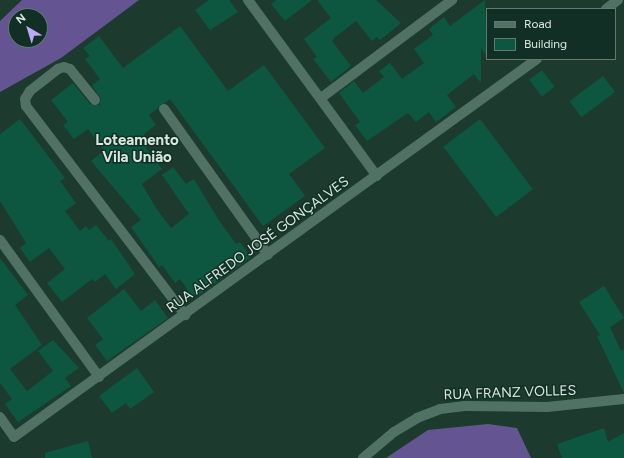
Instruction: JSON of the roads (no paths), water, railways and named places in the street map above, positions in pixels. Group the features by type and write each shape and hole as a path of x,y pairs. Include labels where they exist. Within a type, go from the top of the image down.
{"street":[{"path":"248,0 377,176"},
{"path":"321,98 452,0"},
{"path":"607,8 618,0"},
{"name":"RUA ALFREDO JOSÉ GONÇALVES","path":"0,417 14,437 185,315 536,60"},
{"path":"95,100 70,70 64,67 58,69 30,91 25,99 26,106 185,315"},
{"path":"164,109 268,255"},
{"path":"0,240 99,377"},
{"name":"RUA FRANZ VOLLES","path":"364,458 394,432 417,418 440,409 465,406 547,407 624,399"}],"district":[{"name":"Loteamento Vila União","path":"137,148"}]}
